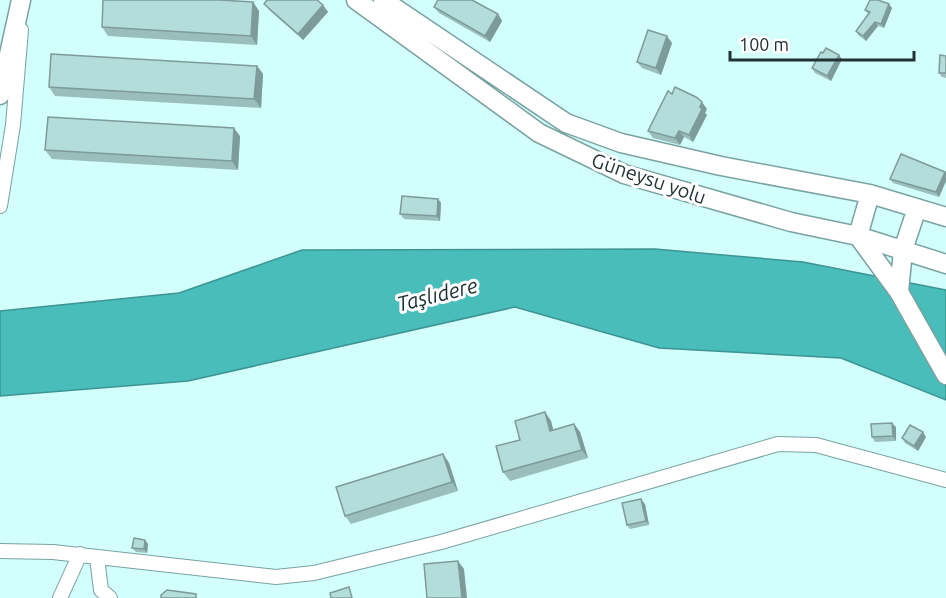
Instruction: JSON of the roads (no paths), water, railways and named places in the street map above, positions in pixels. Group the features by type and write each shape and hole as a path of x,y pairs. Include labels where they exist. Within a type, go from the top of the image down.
{"main road":[{"path":"0,95 22,0"},
{"name":"Güneysu yolu","path":"356,0 507,111 568,149 624,174 791,222 858,236 946,264"},
{"path":"383,0 566,123 621,143 721,166 870,194 946,217"},
{"path":"870,194 858,236 899,292 946,375"},
{"path":"899,292 903,250 917,208"}],"street":[{"path":"0,206 13,125 22,0"},
{"path":"0,551 24,550 80,554 97,558 276,577 314,573 441,542 778,444 816,445 945,478"},
{"path":"60,598 80,554"},
{"path":"97,558 101,590 110,598"}],"water":[{"name":"Taşlıdere","path":"655,249 803,262 946,290 946,400 841,358 659,348 515,307 188,381 0,396 0,311 179,293 302,250"}]}
